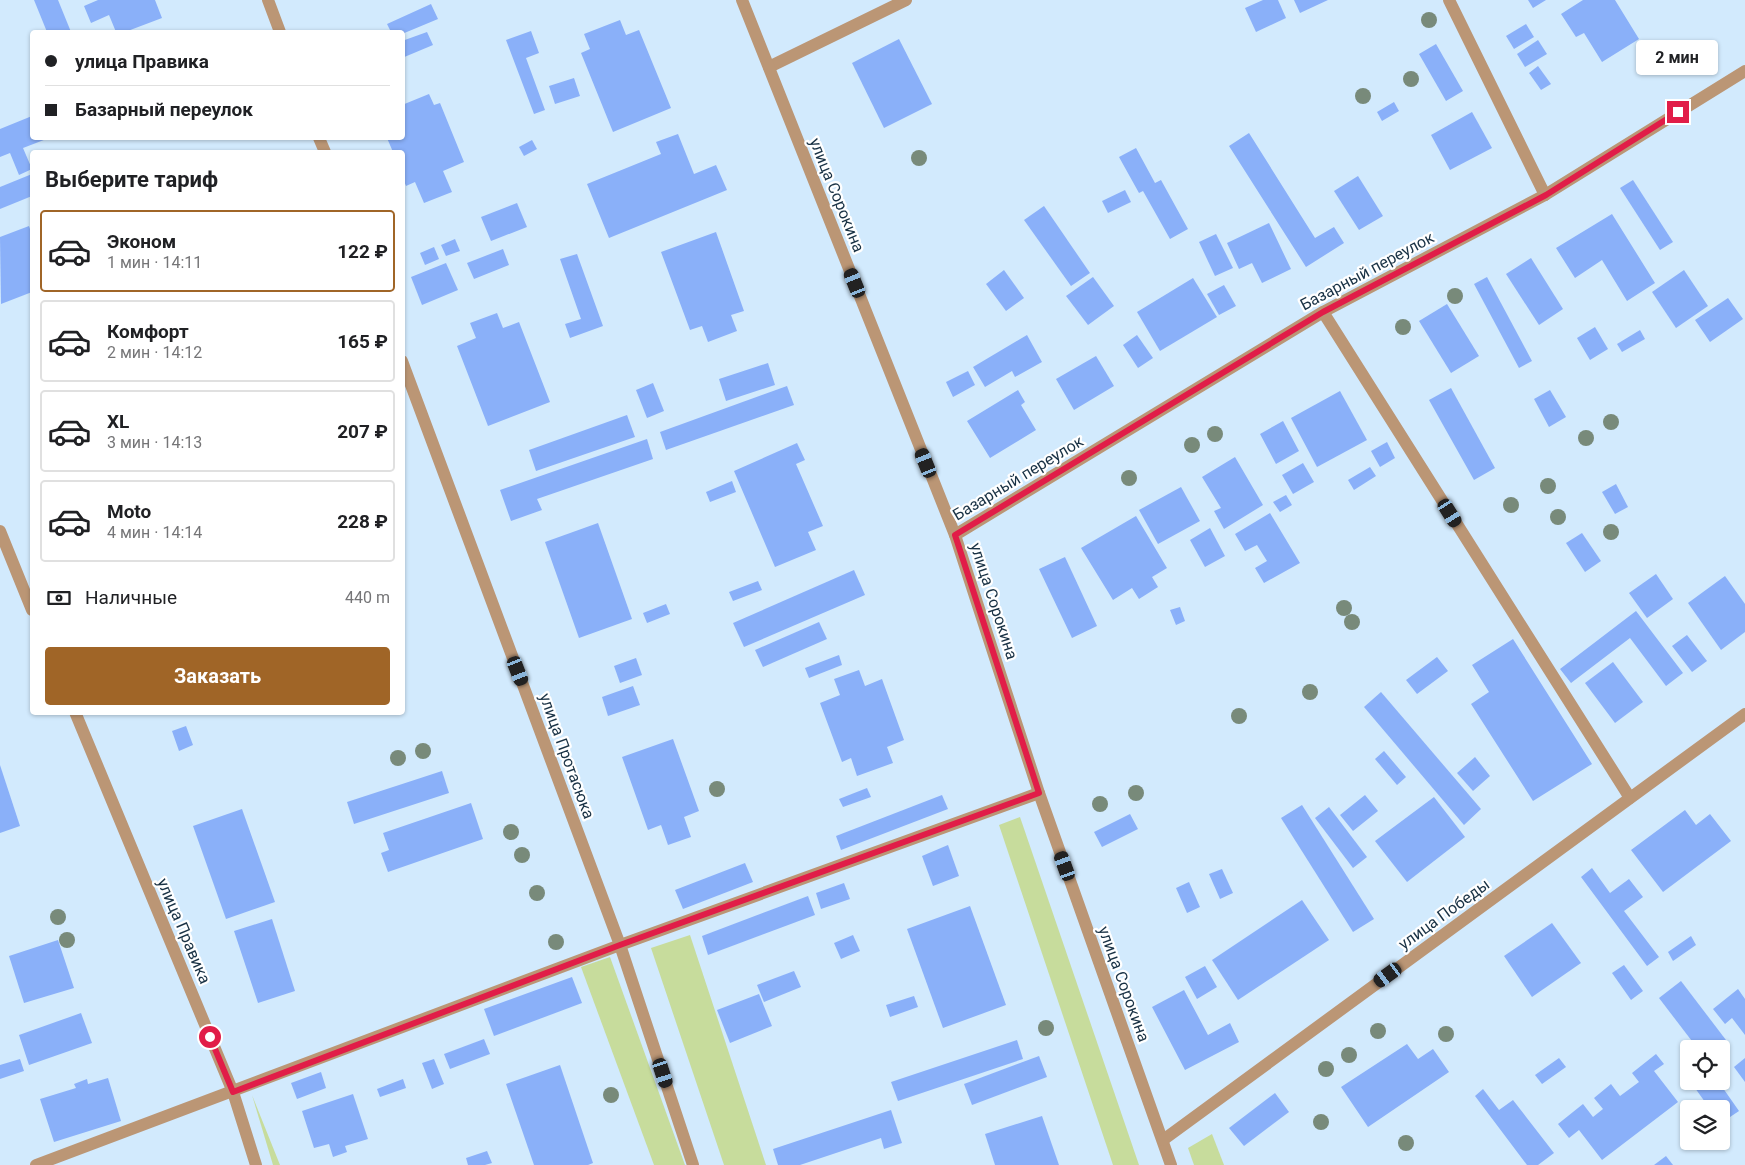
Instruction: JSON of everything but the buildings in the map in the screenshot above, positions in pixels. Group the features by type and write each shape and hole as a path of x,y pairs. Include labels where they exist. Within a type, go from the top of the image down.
{"street":[{"path":"268,0 279,30"},
{"name":"улица Сорокина","path":"742,0 955,535 1039,793 1171,1165"},
{"path":"769,67 906,0"},
{"path":"1449,0 1546,195"},
{"name":"Базарный переулок","path":"955,535 1323,312 1546,195 1745,71"},
{"path":"1323,312 1630,798"},
{"name":"улица Протасюка","path":"405,369 620,945 693,1165"},
{"path":"0,531 30,605"},
{"name":"улица Правика","path":"76,715 233,1092 256,1165"},
{"name":"улица Победы","path":"1163,1140 1630,798 1743,720"},
{"path":"36,1165 620,945 1039,793"}],"green space":[{"path":"1020,817 1139,1165 1113,1165 999,825"},
{"path":"690,935 766,1165 724,1165 651,948"},
{"path":"610,957 685,1165 654,1165 581,967"},
{"path":"252,1095 280,1165 273,1165"},
{"path":"1212,1134 1224,1165 1194,1165 1188,1148"}],"route":[{"path":"210,1037 233,1092 620,945 1039,793 955,535 1323,312 1546,195 1678,112"}]}
